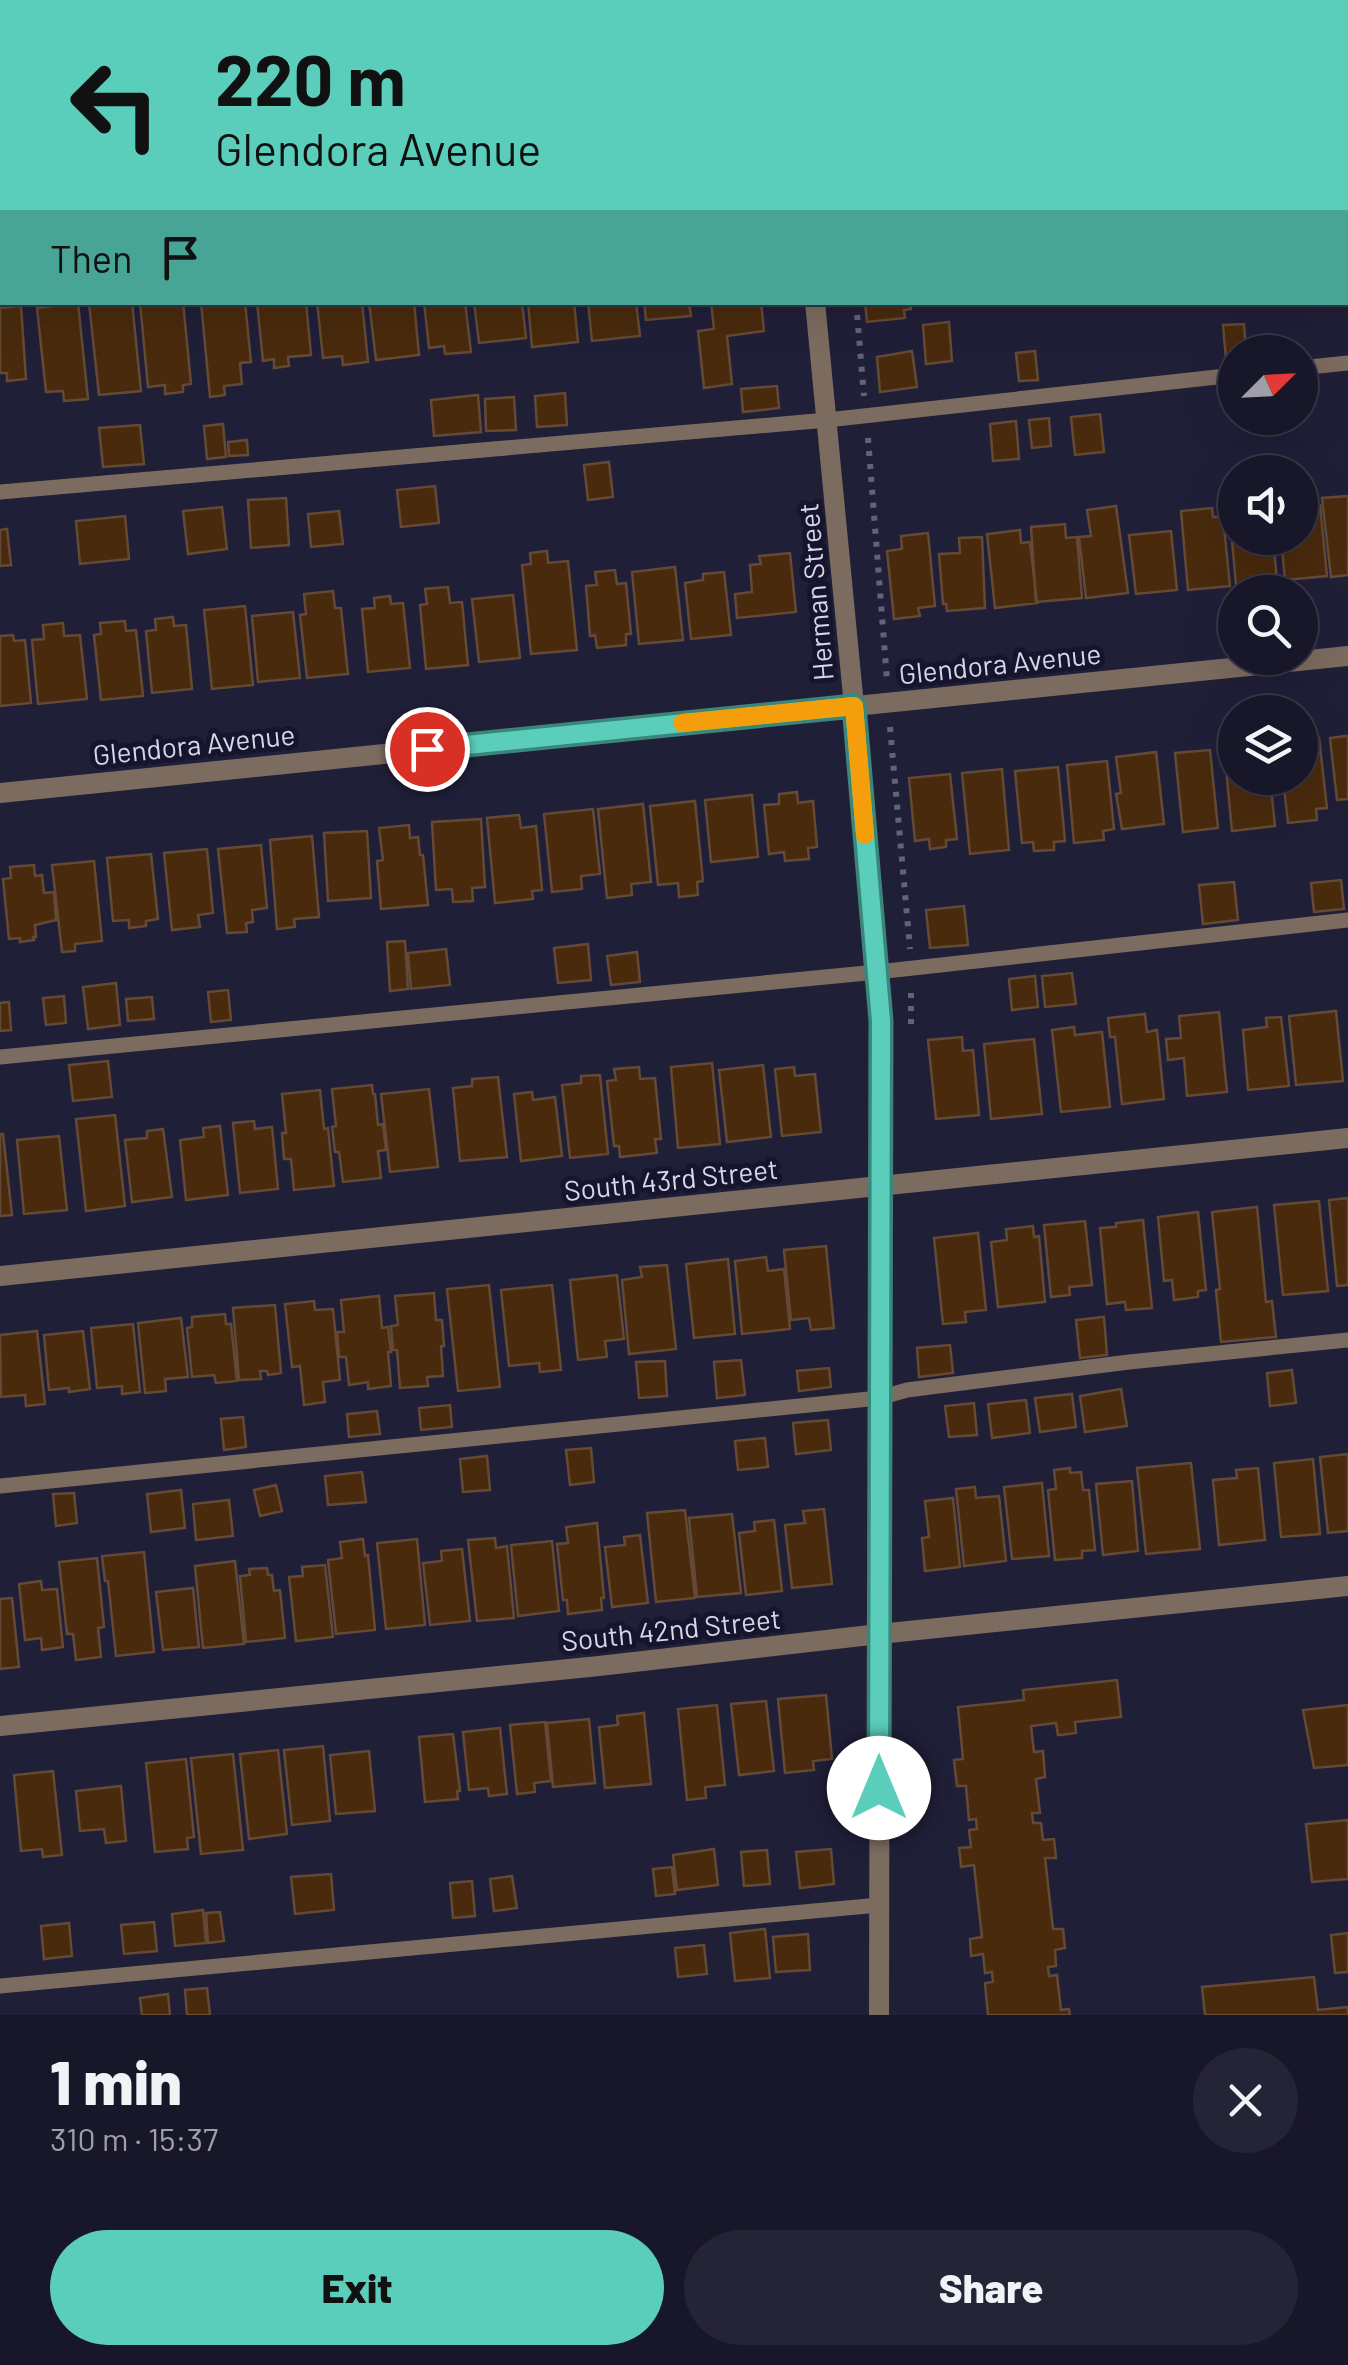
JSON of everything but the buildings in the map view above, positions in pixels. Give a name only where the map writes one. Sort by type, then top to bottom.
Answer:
[{"type":"street","name":"Herman Street","points":[[816,305],[881,1021],[878,2015]]},
{"type":"street","name":"Glendora Avenue","points":[[0,792],[1348,656]]},
{"type":"street","name":"South 43rd Street","points":[[0,1276],[1348,1138]]},
{"type":"street","name":"South 42nd Street","points":[[0,1726],[1348,1586]]},
{"type":"lane","points":[[1318,366],[1348,363]]},
{"type":"lane","points":[[0,492],[827,420],[1218,378]]},
{"type":"lane","points":[[0,1057],[876,972],[1348,920]]},
{"type":"lane","points":[[0,1486],[879,1398],[907,1390],[1110,1364],[1348,1340]]},
{"type":"lane","points":[[0,1986],[879,1904]]},
{"type":"slow traffic","points":[[682,723],[854,706],[865,835]]},
{"type":"route","points":[[427,749],[854,706],[881,1021],[879,1788]]}]
